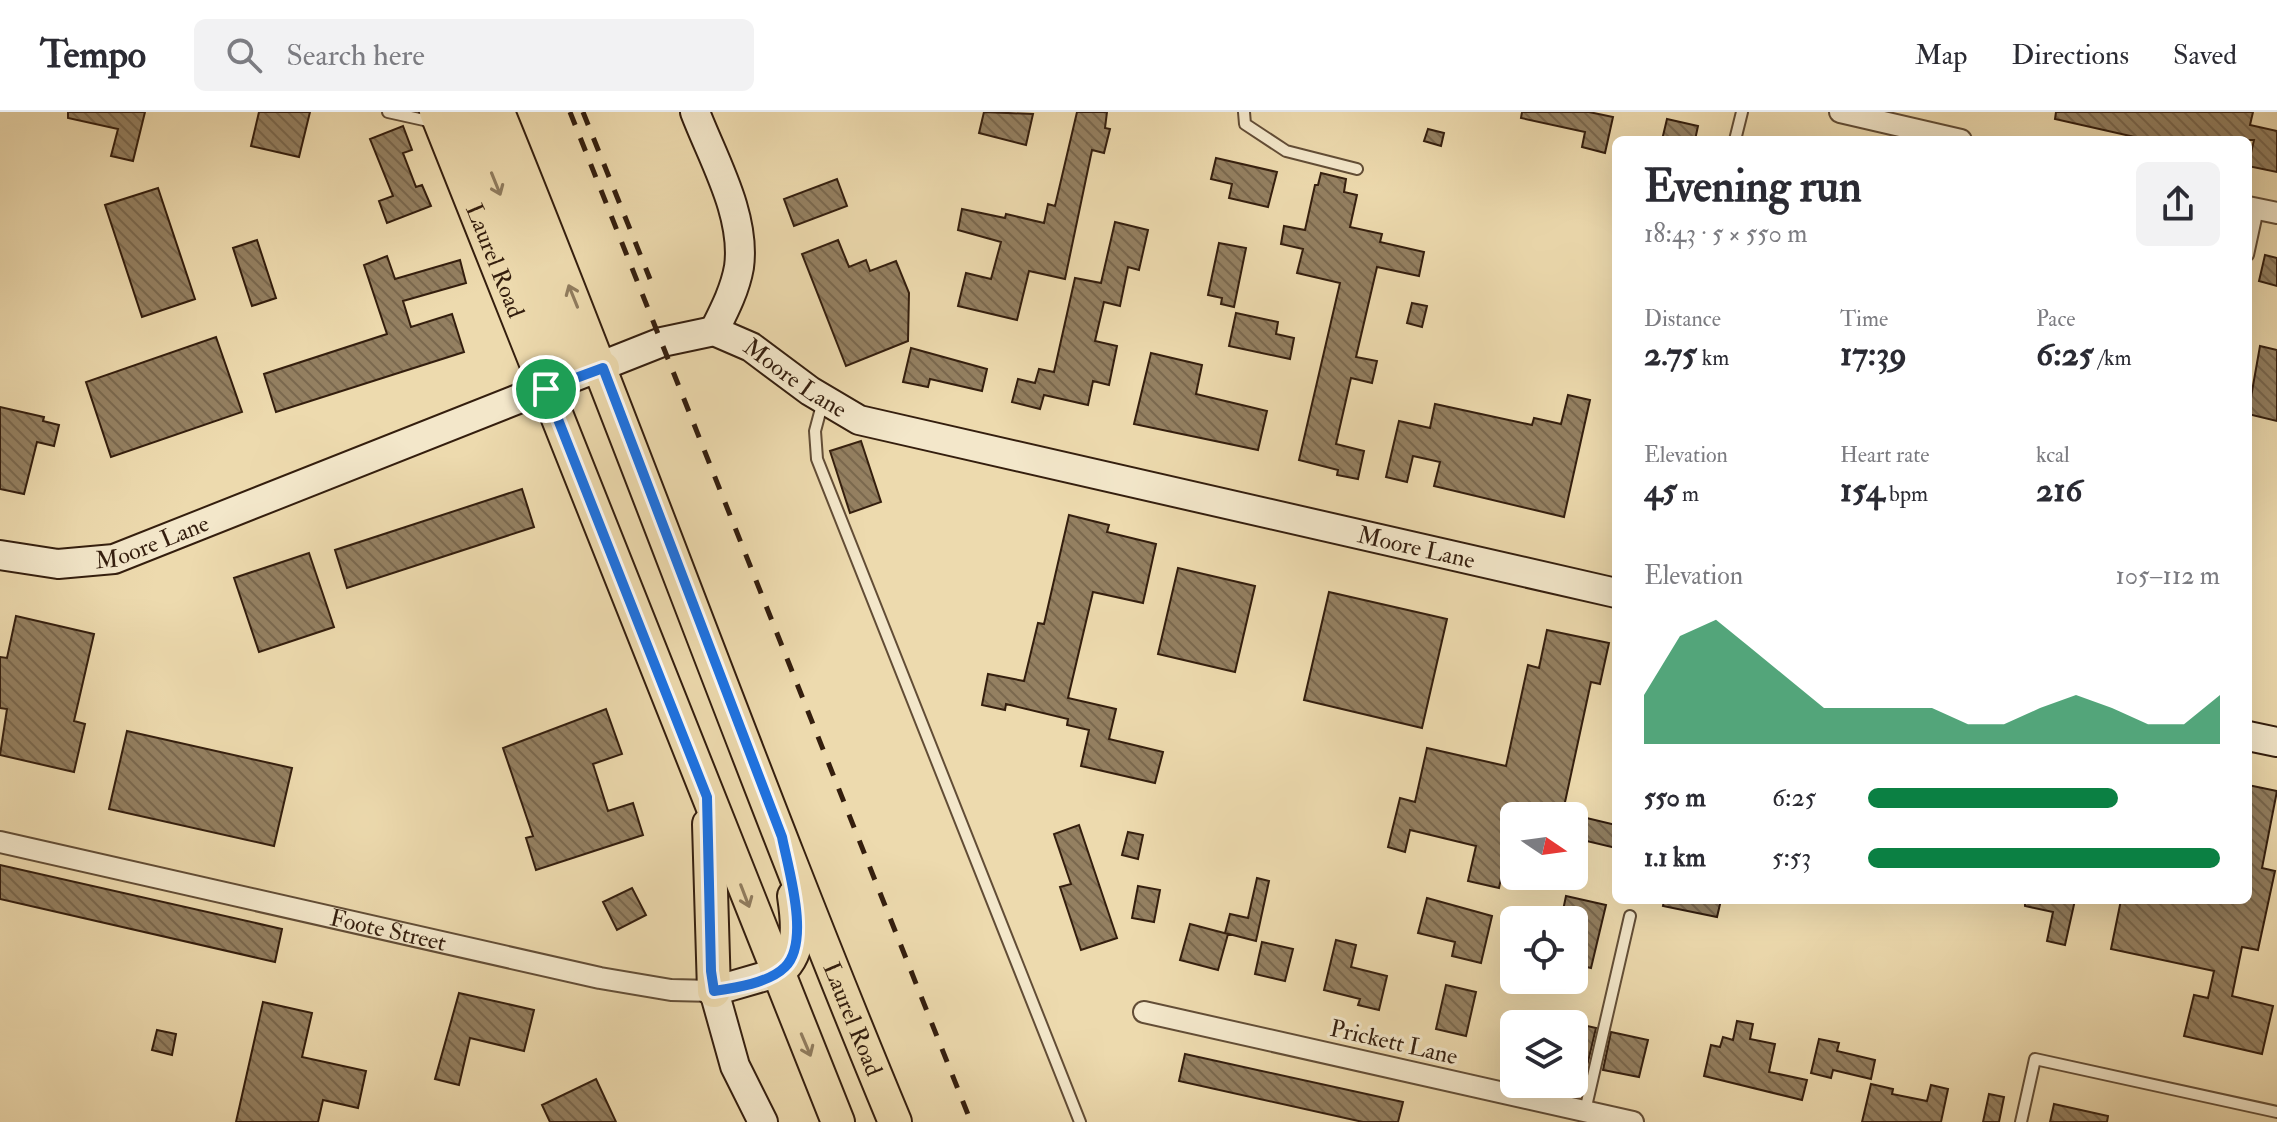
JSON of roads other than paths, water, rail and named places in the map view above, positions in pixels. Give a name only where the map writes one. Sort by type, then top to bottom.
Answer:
[{"type":"main road","name":"Laurel Road","points":[[498,112],[603,368],[782,837],[895,1122]]},
{"type":"main road","points":[[448,116],[560,344],[603,368]]},
{"type":"main road","name":"Laurel Road","points":[[448,116],[546,389],[776,973],[838,1122]]},
{"type":"main road","points":[[707,797],[714,991]]},
{"type":"main road","points":[[776,973],[791,958],[797,928],[782,837]]},
{"type":"main road","points":[[776,973],[799,973],[812,978],[865,1051]]},
{"type":"street","points":[[695,112],[730,200],[739,237],[739,267],[730,299],[714,331]]},
{"type":"street","points":[[1840,112],[1944,136]]},
{"type":"street","name":"Moore Lane","points":[[0,555],[58,564],[114,559],[603,368],[662,342],[714,331],[751,347],[823,399],[859,420],[1612,592]]},
{"type":"street","points":[[2252,737],[2277,742]]},
{"type":"street","name":"Foote Street","points":[[0,842],[600,978],[671,990],[714,991],[776,973]]},
{"type":"street","points":[[714,991],[752,1115]]},
{"type":"street","name":"Prickett Lane","points":[[1144,1012],[1571,1113],[1633,1122]]},
{"type":"lane","points":[[388,112],[448,116]]},
{"type":"lane","points":[[1244,112],[1245,124],[1286,151],[1357,169]]},
{"type":"lane","points":[[1736,136],[1742,112]]},
{"type":"lane","points":[[2252,241],[2261,210]]},
{"type":"lane","points":[[823,399],[815,431],[817,459],[1080,1122]]},
{"type":"lane","points":[[1571,1113],[1630,916]]},
{"type":"lane","points":[[2021,1122],[2035,1059],[2277,1112]]},
{"type":"railway","points":[[570,112],[971,1122]]},
{"type":"railway","points":[[583,112],[650,279]]}]
